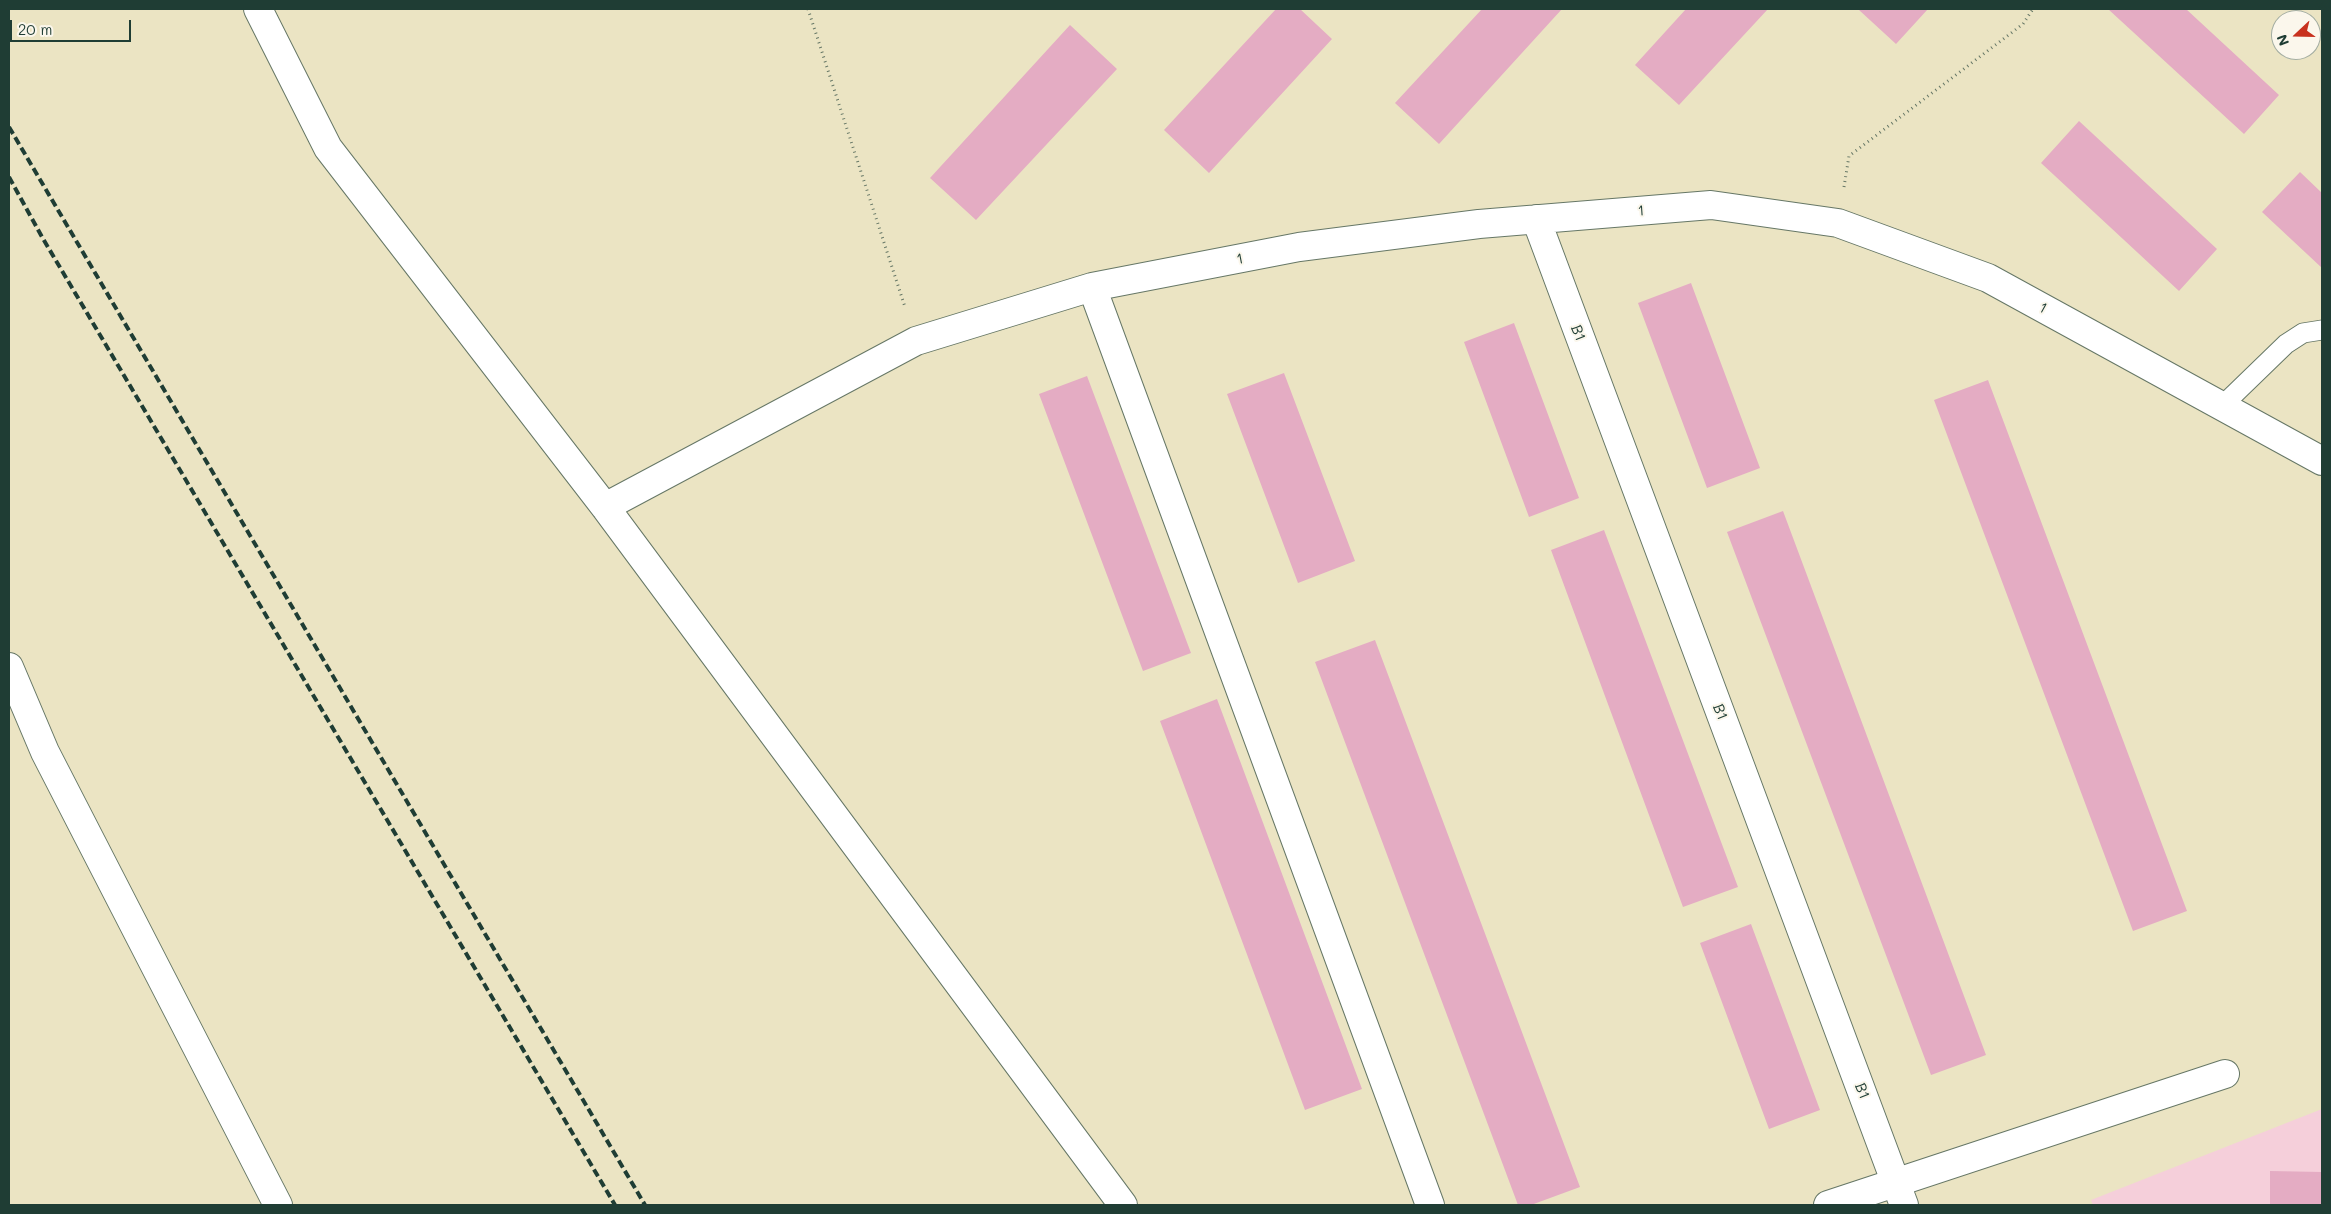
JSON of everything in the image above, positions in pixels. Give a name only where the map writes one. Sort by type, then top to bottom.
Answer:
[{"type":"street","points":[[258,9],[328,148],[605,507],[1123,1205]]},
{"type":"street","name":"1","points":[[605,507],[916,341],[1092,287],[1299,247],[1479,224],[1711,205],[1838,223],[1988,278],[2322,461]]},
{"type":"street","name":"B1","points":[[1536,219],[1900,1193]]},
{"type":"street","points":[[1092,287],[1430,1205]]},
{"type":"street","points":[[9,667],[46,752],[278,1205]]},
{"type":"street","points":[[1828,1205],[1900,1193],[2225,1074]]},
{"type":"lane","points":[[2222,406],[2286,344],[2303,333],[2322,330]]},
{"type":"path","points":[[808,9],[916,341]]},
{"type":"path","points":[[1838,223],[1849,156],[2023,24],[2033,9]]},
{"type":"shaded area","points":[[2322,1109],[2322,1205],[2093,1205],[2091,1200]]},
{"type":"building","points":[[1276,9],[1300,9],[1332,39],[1209,173],[1164,130]]},
{"type":"building","points":[[1482,9],[1562,9],[1439,144],[1395,103]]},
{"type":"building","points":[[1686,9],[1768,9],[1679,105],[1635,65]]},
{"type":"building","points":[[1860,9],[1928,9],[1896,44]]},
{"type":"building","points":[[2108,9],[2186,9],[2279,95],[2244,134]]},
{"type":"building","points":[[1070,25],[1117,69],[976,220],[930,178]]},
{"type":"building","points":[[2079,121],[2217,249],[2179,291],[2041,163]]},
{"type":"building","points":[[2300,172],[2322,193],[2322,268],[2262,212]]},
{"type":"building","points":[[1691,283],[1760,468],[1707,488],[1638,303]]},
{"type":"building","points":[[1514,323],[1579,498],[1529,517],[1464,342]]},
{"type":"building","points":[[1284,373],[1355,561],[1298,583],[1227,394]]},
{"type":"building","points":[[1087,376],[1191,653],[1143,671],[1039,394]]},
{"type":"building","points":[[1988,380],[2187,911],[2133,931],[1934,400]]},
{"type":"building","points":[[1783,511],[1986,1055],[1931,1075],[1727,532]]},
{"type":"building","points":[[1604,530],[1738,887],[1683,907],[1551,550]]},
{"type":"building","points":[[1375,640],[1580,1187],[1531,1205],[1518,1205],[1315,662]]},
{"type":"building","points":[[1217,699],[1362,1089],[1305,1110],[1160,721]]},
{"type":"building","points":[[1751,924],[1820,1110],[1769,1129],[1700,943]]},
{"type":"building","points":[[2270,1171],[2322,1172],[2322,1205],[2270,1205]]},
{"type":"railway","points":[[9,127],[645,1205]]},
{"type":"railway","points":[[9,177],[42,237],[615,1205]]}]
